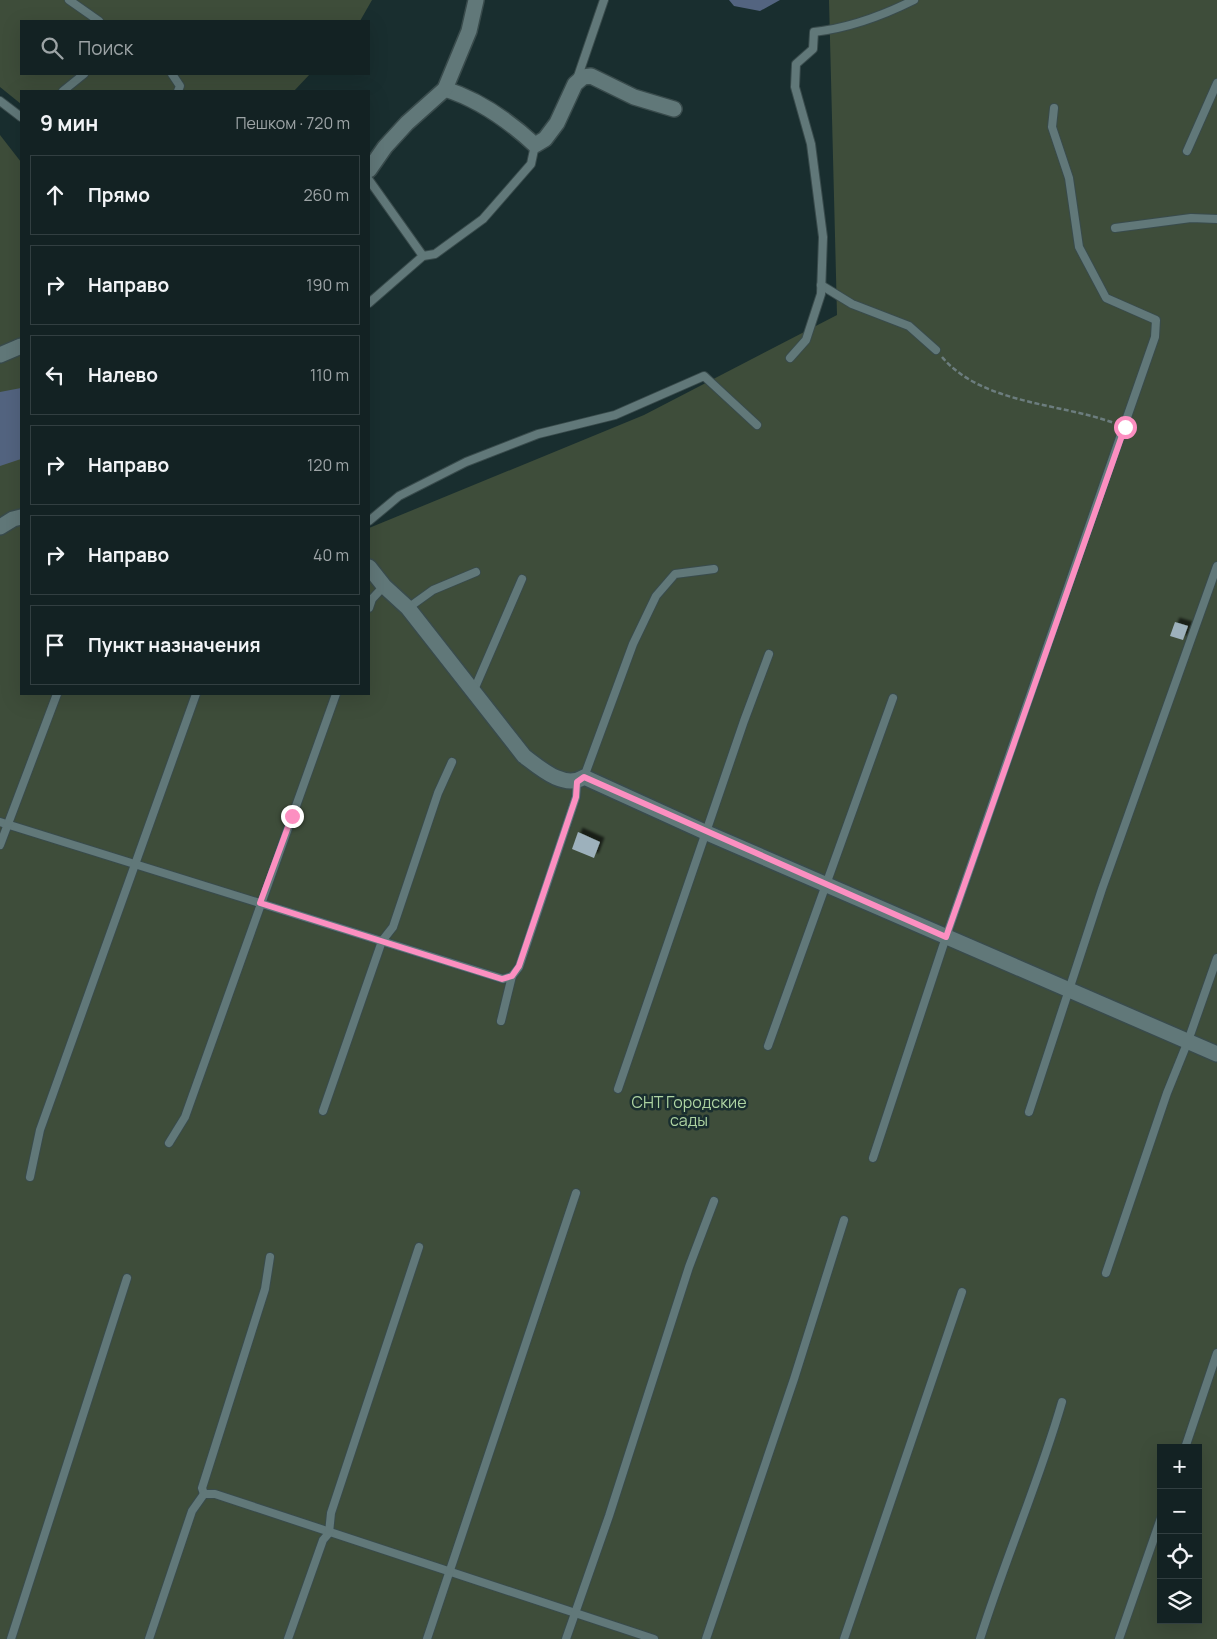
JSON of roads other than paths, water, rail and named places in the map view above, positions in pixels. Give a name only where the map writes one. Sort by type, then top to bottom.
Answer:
[{"type":"street","points":[[370,169],[385,147],[402,129],[445,90],[469,31],[476,0]]},
{"type":"street","points":[[445,90],[478,102],[512,124],[535,145],[545,139],[557,123],[575,84],[583,77],[591,76],[634,97],[674,109]]},
{"type":"street","points":[[0,355],[20,346]]},
{"type":"street","points":[[0,527],[20,517]]},
{"type":"street","points":[[370,568],[384,586],[408,608],[524,756],[544,771],[566,782],[580,779],[828,884],[1217,1054]]},
{"type":"lane","points":[[68,0],[97,20]]},
{"type":"lane","points":[[575,84],[604,0]]},
{"type":"lane","points":[[790,358],[806,340],[821,294],[823,237],[818,185],[811,144],[795,87],[796,64],[813,49],[814,32],[841,29],[890,12],[914,0]]},
{"type":"lane","points":[[65,90],[83,75]]},
{"type":"lane","points":[[173,75],[180,86],[178,90]]},
{"type":"lane","points":[[1188,151],[1217,83]]},
{"type":"lane","points":[[0,101],[20,116]]},
{"type":"lane","points":[[873,1158],[946,937],[1156,337],[1156,320],[1106,298],[1079,247],[1069,178],[1052,127],[1054,108]]},
{"type":"lane","points":[[370,302],[423,256],[435,254],[483,219],[531,164],[535,145]]},
{"type":"lane","points":[[370,181],[423,256]]},
{"type":"lane","points":[[1115,228],[1192,218],[1217,219]]},
{"type":"lane","points":[[821,285],[852,304],[909,326],[936,350]]},
{"type":"lane","points":[[370,520],[399,496],[466,462],[538,434],[615,415],[704,376],[757,426]]},
{"type":"lane","points":[[1029,1112],[1102,889],[1217,566]]},
{"type":"lane","points":[[501,1021],[512,976],[519,966],[548,882],[576,797],[580,779],[633,644],[656,596],[675,574],[714,570]]},
{"type":"lane","points":[[408,608],[433,590],[476,572]]},
{"type":"lane","points":[[474,690],[522,580]]},
{"type":"lane","points":[[370,605],[372,599],[384,586]]},
{"type":"lane","points":[[618,1088],[744,721],[769,654]]},
{"type":"lane","points":[[0,845],[3,823],[57,695]]},
{"type":"lane","points":[[30,1177],[40,1130],[196,695]]},
{"type":"lane","points":[[169,1143],[185,1117],[336,695]]},
{"type":"lane","points":[[768,1046],[894,698]]},
{"type":"lane","points":[[323,1111],[382,941],[393,928],[438,793],[452,762]]},
{"type":"lane","points":[[3,823],[502,979],[512,976]]},
{"type":"lane","points":[[1106,1273],[1167,1094],[1217,958]]},
{"type":"lane","points":[[427,1639],[576,1193]]},
{"type":"lane","points":[[566,1639],[609,1516],[689,1267],[714,1201]]},
{"type":"lane","points":[[706,1639],[794,1379],[844,1220]]},
{"type":"lane","points":[[288,1639],[323,1540],[329,1533],[331,1513],[419,1247]]},
{"type":"lane","points":[[204,1494],[202,1488],[204,1479],[265,1289],[270,1257]]},
{"type":"lane","points":[[11,1639],[127,1278]]},
{"type":"lane","points":[[844,1639],[962,1292]]},
{"type":"lane","points":[[1186,1444],[1217,1353]]},
{"type":"lane","points":[[980,1639],[1022,1516],[1043,1463],[1062,1402]]},
{"type":"lane","points":[[149,1639],[185,1528],[198,1500],[204,1494],[215,1494],[654,1639]]},
{"type":"lane","points":[[1120,1639],[1157,1530]]},
{"type":"water","points":[[729,0],[780,0],[760,11],[734,6]]},
{"type":"water","points":[[20,388],[20,459],[0,466],[0,392]]},
{"type":"park label","name":"СНТ Городские сады","points":[[689,1111]]}]
